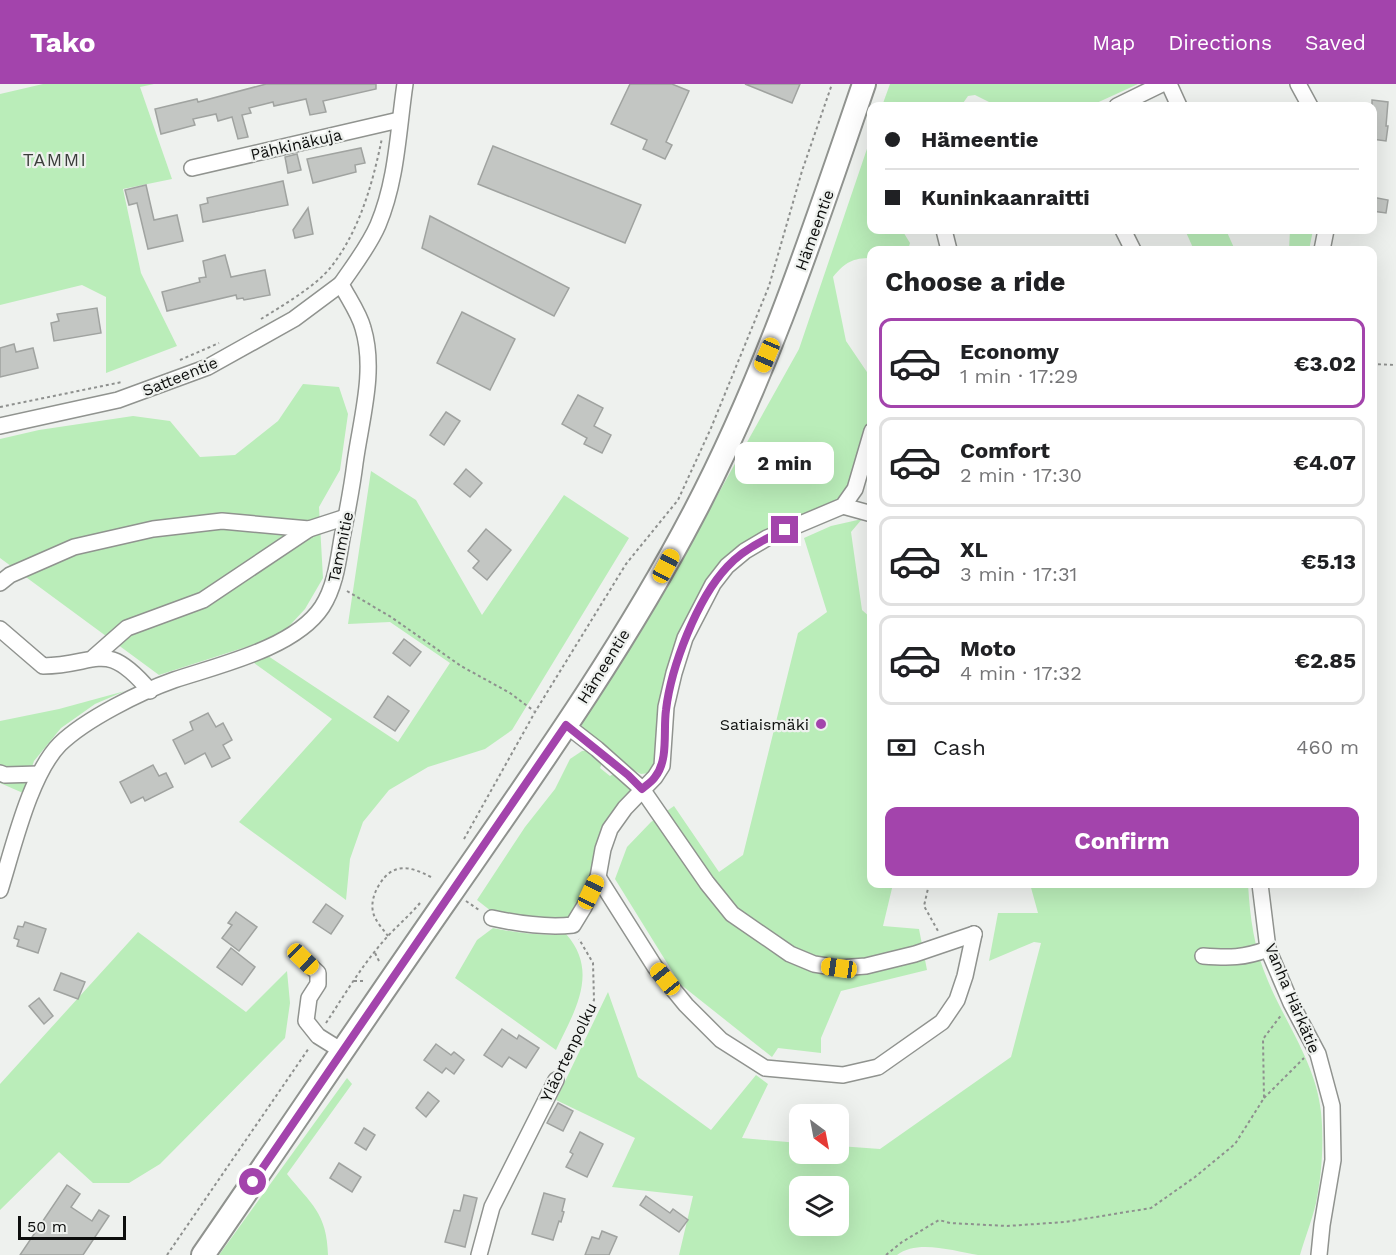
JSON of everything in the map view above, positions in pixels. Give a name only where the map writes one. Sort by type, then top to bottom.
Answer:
[{"type":"highway","name":"Hämeentie","points":[[203,1255],[566,725],[666,566],[734,432],[790,297],[864,84]]},
{"type":"street","points":[[341,284],[361,256],[378,226],[389,193],[392,121],[405,84]]},
{"type":"street","points":[[1125,102],[1162,84]]},
{"type":"street","points":[[1169,84],[1177,102]]},
{"type":"street","points":[[1298,84],[1308,102]]},
{"type":"street","name":"Pähkinäkuja","points":[[192,168],[392,121]]},
{"type":"street","name":"Satteentie","points":[[0,426],[118,400],[208,367],[294,319],[341,284]]},
{"type":"street","name":"Tammitie","points":[[0,890],[39,774],[61,743],[128,700],[282,641],[306,627],[322,607],[334,584],[370,365],[363,327],[341,284]]},
{"type":"street","points":[[492,918],[523,925],[555,927],[573,925],[585,907],[598,877],[603,849],[610,829],[662,766],[666,707],[674,673],[685,638],[713,584],[727,566],[745,551],[767,538],[825,516],[843,506],[855,489],[867,448]]},
{"type":"street","points":[[843,506],[867,513]]},
{"type":"street","points":[[94,657],[127,628],[203,600],[309,529],[346,517]]},
{"type":"street","points":[[0,583],[10,575],[74,547],[153,529],[222,521],[309,529]]},
{"type":"street","points":[[0,629],[43,666],[60,665],[94,657],[114,659],[133,671],[150,691]]},
{"type":"street","points":[[566,725],[605,755],[642,789],[707,883],[732,914],[790,954],[814,964],[839,968],[866,966],[915,954],[974,934],[957,1000],[942,1022],[878,1068],[843,1075],[765,1068],[721,1040],[686,1005],[655,967],[598,877]]},
{"type":"street","points":[[0,773],[5,775],[39,774]]},
{"type":"street","name":"Vanha Härkätie","points":[[1260,888],[1268,950],[1291,1003],[1318,1054],[1332,1106],[1333,1160],[1319,1255]]},
{"type":"street","points":[[1203,956],[1248,957],[1268,950]]},
{"type":"street","points":[[303,959],[318,973],[318,984],[309,998],[306,1021],[318,1036],[342,1051]]},
{"type":"street","name":"Yläortenpolku","points":[[479,1255],[492,1207],[556,1080]]},
{"type":"path","points":[[463,842],[535,712],[626,564],[678,500],[711,428],[769,286],[802,171],[832,84]]},
{"type":"path","points":[[257,321],[292,300],[331,267],[356,226],[392,121]]},
{"type":"path","points":[[172,364],[220,342]]},
{"type":"path","points":[[1377,364],[1396,365]]},
{"type":"path","points":[[0,407],[122,382]]},
{"type":"path","points":[[334,584],[391,617],[461,666],[510,693],[535,712]]},
{"type":"path","points":[[388,936],[373,911],[374,894],[386,873],[403,867],[416,869],[431,877]]},
{"type":"path","points":[[927,888],[924,906],[945,944]]},
{"type":"path","points":[[464,900],[492,918]]},
{"type":"path","points":[[167,1255],[354,981],[388,936],[422,901]]},
{"type":"path","name":"Yläortenpolku","points":[[556,1080],[594,1000],[593,963],[573,925]]},
{"type":"path","points":[[375,953],[379,961]]},
{"type":"path","points":[[354,981],[363,981]]},
{"type":"path","points":[[1264,1098],[1263,1039],[1291,1003]]},
{"type":"path","points":[[886,1255],[902,1242],[939,1220],[950,1223],[1007,1226],[1065,1222],[1151,1208],[1194,1178],[1235,1144],[1264,1098],[1314,1047]]},
{"type":"green space","points":[[43,84],[154,84],[140,87],[172,179],[123,189],[141,273],[177,346],[106,373],[106,297],[82,285],[0,305],[0,94]]},
{"type":"green space","points":[[890,84],[1138,84],[1099,102],[989,102],[975,95],[968,96],[964,102],[883,102]]},
{"type":"green space","points":[[867,149],[867,234],[904,234],[910,243],[909,246],[867,246],[867,258],[850,262],[833,277],[846,341],[867,372],[867,428],[852,480],[839,501],[708,580],[655,764],[649,773],[641,774],[584,733],[581,722],[707,514],[799,349]]},
{"type":"green space","points":[[1187,234],[1228,234],[1233,246],[1192,246]]},
{"type":"green space","points":[[1290,234],[1312,234],[1310,246],[1289,246]]},
{"type":"green space","points":[[303,384],[339,387],[348,414],[340,470],[319,507],[323,578],[305,609],[280,636],[159,675],[0,558],[0,439],[39,430],[133,416],[170,421],[200,457],[235,455],[278,421]]},
{"type":"green space","points":[[371,471],[416,500],[482,615],[564,495],[629,538],[512,730],[485,749],[428,767],[389,790],[363,822],[350,859],[346,900],[239,822],[332,719],[250,660],[265,654],[398,742],[450,663],[390,622],[348,624]]},
{"type":"green space","points":[[862,519],[851,532],[862,610],[867,614],[867,888],[892,888],[883,926],[919,929],[927,970],[841,991],[821,1038],[821,1053],[778,1048],[772,1057],[680,984],[615,879],[627,847],[651,822],[674,806],[719,872],[743,855],[798,633],[827,612],[804,538],[831,526]]},
{"type":"green space","points":[[125,691],[95,704],[61,728],[34,761],[23,793],[0,783],[0,721],[59,709]]},
{"type":"green space","points":[[593,750],[603,761],[600,768],[610,776],[615,773],[631,789],[595,875],[569,918],[562,921],[496,915],[477,900],[525,827],[555,789],[570,759],[582,751]]},
{"type":"green space","points":[[1031,888],[1248,888],[1259,957],[1275,997],[1307,1061],[1318,1094],[1321,1112],[1320,1181],[1300,1255],[978,1255],[925,1247],[905,1250],[897,1255],[679,1255],[693,1196],[612,1187],[635,1138],[556,1100],[608,992],[638,1077],[711,1130],[756,1075],[768,1084],[742,1138],[789,1142],[789,1164],[849,1164],[849,1147],[880,1149],[1011,1057],[1041,943],[1034,942],[989,961],[998,913],[1038,913]]},
{"type":"green space","points":[[493,928],[529,934],[566,934],[576,948],[583,977],[576,1007],[556,1050],[455,978],[477,940]]},
{"type":"green space","points":[[138,932],[246,1012],[287,971],[290,1003],[285,1038],[160,1164],[129,1183],[93,1183],[59,1152],[0,1210],[0,1084]]},
{"type":"green space","points":[[347,1078],[352,1084],[287,1174],[321,1219],[325,1229],[328,1255],[219,1255]]},
{"type":"building","points":[[266,84],[376,84],[376,89],[323,101],[326,112],[310,115],[306,99],[274,106],[273,102],[249,108],[251,113],[242,115],[248,137],[238,139],[232,117],[218,121],[216,114],[193,119],[195,125],[161,134],[155,109],[197,99],[198,102]]},
{"type":"building","points":[[630,84],[672,84],[689,91],[666,142],[672,145],[665,159],[643,149],[647,140],[611,124]]},
{"type":"building","points":[[745,84],[800,84],[792,103]]},
{"type":"building","points":[[1372,100],[1388,102],[1386,141],[1377,140],[1377,102],[1372,102]]},
{"type":"building","points":[[493,146],[641,205],[625,243],[478,184]]},
{"type":"building","points":[[361,148],[365,163],[355,165],[356,172],[313,183],[307,159]]},
{"type":"building","points":[[297,154],[301,170],[288,173],[285,157]]},
{"type":"building","points":[[283,181],[288,205],[203,222],[200,205],[208,203],[207,198]]},
{"type":"building","points":[[146,185],[154,220],[177,215],[183,241],[148,249],[137,203],[129,205],[125,190]]},
{"type":"building","points":[[1377,198],[1388,200],[1386,213],[1377,212]]},
{"type":"building","points":[[308,208],[313,234],[295,238],[293,230]]},
{"type":"building","points":[[430,216],[569,288],[554,316],[422,248]]},
{"type":"building","points":[[225,255],[231,277],[265,270],[270,295],[244,300],[243,298],[237,299],[236,295],[167,311],[162,292],[200,282],[199,278],[206,277],[203,261]]},
{"type":"building","points":[[97,308],[101,333],[54,341],[51,323],[59,321],[57,314]]},
{"type":"building","points":[[462,312],[515,339],[490,390],[437,363]]},
{"type":"building","points":[[14,344],[16,352],[33,348],[38,368],[0,377],[0,348]]},
{"type":"building","points":[[578,395],[603,408],[594,426],[611,435],[602,453],[584,444],[587,438],[562,424]]},
{"type":"building","points":[[446,412],[460,421],[444,445],[430,435]]},
{"type":"building","points":[[466,469],[482,483],[470,497],[454,484]]},
{"type":"building","points":[[486,529],[511,550],[487,580],[473,568],[479,561],[468,551]]},
{"type":"building","points":[[404,639],[421,652],[410,666],[393,653]]},
{"type":"building","points":[[388,696],[409,711],[395,731],[374,717]]},
{"type":"building","points":[[208,713],[216,727],[223,723],[232,740],[223,745],[230,758],[212,767],[205,753],[185,764],[173,740],[193,730],[190,722]]},
{"type":"building","points":[[153,765],[159,776],[166,773],[173,787],[145,801],[143,797],[131,803],[120,782]]},
{"type":"building","points":[[326,904],[343,916],[331,934],[313,922]]},
{"type":"building","points":[[236,912],[257,927],[239,951],[222,938],[232,925],[228,923]]},
{"type":"building","points":[[25,922],[46,929],[38,953],[17,946],[19,940],[14,938],[18,926],[23,927]]},
{"type":"building","points":[[231,948],[255,967],[242,985],[217,967]]},
{"type":"building","points":[[61,973],[85,982],[78,999],[54,990]]},
{"type":"building","points":[[39,998],[53,1016],[44,1024],[29,1006]]},
{"type":"building","points":[[502,1029],[517,1039],[519,1035],[539,1048],[526,1068],[509,1057],[502,1067],[484,1055]]},
{"type":"building","points":[[436,1044],[451,1055],[454,1052],[464,1060],[454,1074],[446,1068],[442,1073],[424,1060]]},
{"type":"building","points":[[428,1092],[439,1101],[426,1117],[416,1108]]},
{"type":"building","points":[[558,1103],[573,1111],[563,1131],[547,1123]]},
{"type":"building","points":[[364,1128],[375,1135],[366,1150],[355,1143]]},
{"type":"building","points":[[580,1132],[603,1144],[587,1177],[566,1167],[573,1154],[570,1152]]},
{"type":"building","points":[[339,1163],[361,1177],[352,1192],[330,1178]]},
{"type":"building","points":[[67,1185],[80,1194],[71,1207],[92,1221],[99,1210],[109,1216],[83,1255],[20,1255]]},
{"type":"building","points":[[544,1193],[565,1199],[562,1211],[564,1212],[553,1240],[532,1234]]},
{"type":"building","points":[[464,1195],[477,1198],[465,1247],[445,1242],[454,1210],[460,1211]]},
{"type":"building","points":[[646,1196],[670,1213],[673,1209],[688,1220],[679,1232],[640,1205]]},
{"type":"building","points":[[602,1231],[617,1237],[609,1255],[585,1255],[592,1237],[599,1239]]},
{"type":"place","name":"Satiaismäki","points":[[821,724]]},
{"type":"district","name":"TAMMI","points":[[55,160]]},
{"type":"route","points":[[253,1182],[566,725],[642,789],[655,777],[662,766],[666,707],[674,673],[685,638],[713,584],[727,566],[745,551],[785,530]]}]
